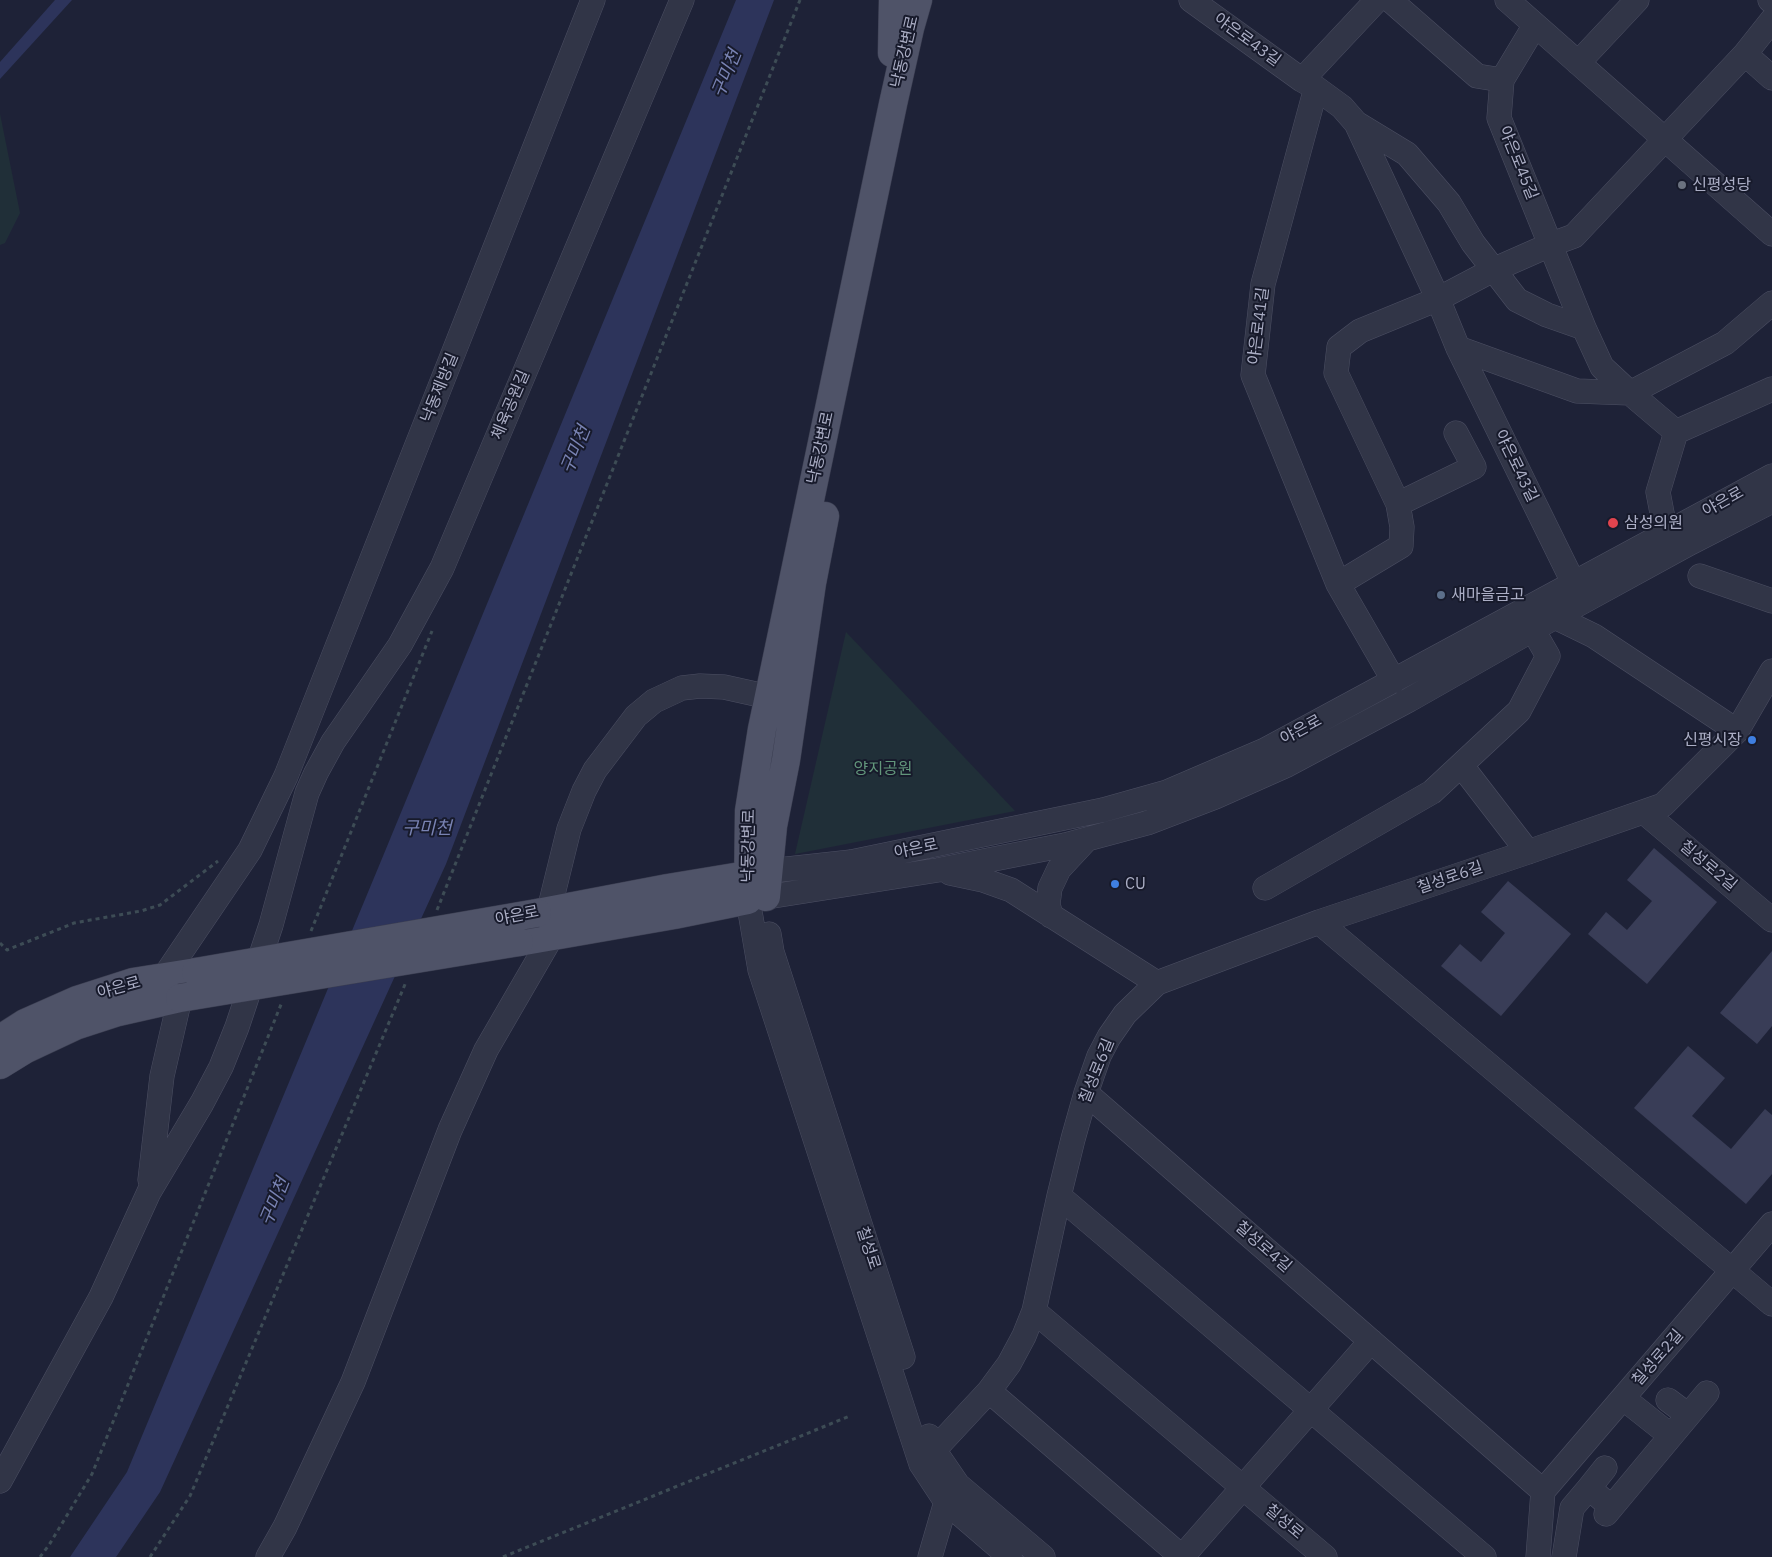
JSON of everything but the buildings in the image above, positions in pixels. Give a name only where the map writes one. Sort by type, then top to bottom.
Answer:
[{"type":"main road","points":[[889,125],[894,0]]},
{"type":"main road","name":"낙동강변로","points":[[761,889],[749,812],[769,697],[889,125],[918,0]]},
{"type":"main road","name":"낙동강변로","points":[[761,889],[786,760],[812,583],[903,134],[935,0]]},
{"type":"main road","name":"야은로","points":[[0,1039],[26,1023],[77,1000],[133,982],[543,911],[761,889]]},
{"type":"main road","name":"야은로","points":[[0,1065],[26,1049],[76,1026],[118,1012],[180,998],[552,936],[761,889]]},
{"type":"street","name":"낙동제방길","points":[[164,977],[250,850],[286,776],[593,0]]},
{"type":"street","name":"체육공원길","points":[[149,1192],[202,1103],[228,1051],[272,925],[307,793],[333,742],[400,645],[442,568],[682,0]]},
{"type":"street","name":"야은로43길","points":[[1191,0],[1309,84],[1349,115],[1438,299],[1458,348],[1574,584]]},
{"type":"street","points":[[1309,84],[1377,0]]},
{"type":"street","points":[[1390,0],[1477,76],[1502,80]]},
{"type":"street","points":[[1507,0],[1772,234]]},
{"type":"street","points":[[1578,63],[1638,0]]},
{"type":"street","points":[[1338,584],[1401,546],[1402,527],[1398,504],[1336,373],[1339,347],[1360,331],[1438,299],[1493,270],[1574,236],[1746,54],[1772,20]]},
{"type":"street","name":"야은로45길","points":[[1534,25],[1502,80],[1499,118],[1552,244],[1584,328],[1602,367],[1676,432]]},
{"type":"street","points":[[1746,54],[1772,78]]},
{"type":"street","name":"야은로41길","points":[[1309,84],[1263,284],[1253,375],[1338,584],[1394,681]]},
{"type":"street","points":[[1349,115],[1408,154],[1449,204],[1473,243],[1517,300],[1547,315],[1584,328]]},
{"type":"street","points":[[1458,348],[1578,391],[1630,393],[1724,343],[1772,303]]},
{"type":"street","points":[[1666,534],[1658,492],[1676,432],[1772,390]]},
{"type":"street","points":[[1398,504],[1474,467],[1456,433]]},
{"type":"street","name":"야은로","points":[[761,889],[851,862],[1102,810],[1167,792],[1264,750],[1772,476]]},
{"type":"street","name":"야은로","points":[[761,889],[938,870],[1014,856],[1086,840],[1146,823],[1215,798],[1287,765],[1409,700],[1555,617],[1772,501]]},
{"type":"street","points":[[1700,576],[1772,601]]},
{"type":"street","points":[[1555,617],[1594,636],[1737,731]]},
{"type":"street","points":[[1265,888],[1432,792],[1519,710],[1548,656],[1533,630]]},
{"type":"street","name":"칠성로6길","points":[[928,1457],[989,1391],[1009,1364],[1024,1336],[1034,1311],[1059,1196],[1086,1093],[1099,1056],[1109,1036],[1125,1014],[1157,983],[1318,922],[1528,852],[1663,804],[1737,731],[1772,671]]},
{"type":"street","points":[[543,911],[569,829],[584,791],[595,770],[636,716],[654,702],[682,688],[700,686],[724,687],[769,697]]},
{"type":"street","points":[[1461,765],[1528,852]]},
{"type":"street","points":[[286,776],[307,793]]},
{"type":"street","name":"칠성로2길","points":[[1644,812],[1772,920]]},
{"type":"street","points":[[1051,916],[1048,904],[1050,888],[1058,869],[1086,840]]},
{"type":"street","points":[[938,870],[983,880],[1011,890],[1157,983]]},
{"type":"street","name":"칠성로","points":[[761,889],[760,970],[928,1457],[952,1494],[1010,1557]]},
{"type":"street","points":[[1318,922],[1772,1304]]},
{"type":"street","points":[[268,1557],[285,1526],[353,1382],[450,1130],[486,1050],[552,936]]},
{"type":"street","points":[[0,1473],[101,1296],[149,1192],[162,1076],[180,998]]},
{"type":"street","name":"칠성로4길","points":[[1086,1093],[1371,1341]]},
{"type":"street","points":[[1059,1196],[1484,1557]]},
{"type":"street","name":"칠성로2길","points":[[1543,1491],[1772,1224]]},
{"type":"street","points":[[1034,1311],[1243,1488]]},
{"type":"street","points":[[989,1391],[1182,1557],[1371,1341],[1543,1491],[1538,1557]]},
{"type":"street","points":[[1589,1488],[1609,1510],[1707,1393]]},
{"type":"street","points":[[1623,1398],[1671,1436]]},
{"type":"street","points":[[1668,1400],[1688,1415]]},
{"type":"street","points":[[0,1481],[7,1460]]},
{"type":"street","points":[[1564,1557],[1572,1508],[1605,1468]]},
{"type":"street","name":"칠성로","points":[[1243,1488],[1325,1557]]},
{"type":"street","points":[[930,1557],[952,1494]]},
{"type":"street","name":"칠성로","points":[[952,1494],[1043,1557]]},
{"type":"path","points":[[436,911],[800,0]]},
{"type":"path","points":[[0,943],[6,950],[74,923],[160,905],[230,852],[250,850]]},
{"type":"path","points":[[150,1557],[190,1496],[409,975]]},
{"type":"path","points":[[503,1557],[850,1416]]},
{"type":"green space","points":[[0,114],[20,213],[5,243],[0,245]]},
{"type":"green space","name":"양지공원","points":[[846,632],[1015,811],[795,854]]},
{"type":"water","points":[[55,0],[72,0],[0,79],[0,62]]},
{"type":"water","name":"구미천","points":[[736,0],[774,0],[446,864],[160,1492],[116,1557],[70,1557],[127,1472]]},
{"type":"place","name":"신평성당","points":[[1682,185]]},
{"type":"place","name":"삼성의원","points":[[1613,523]]},
{"type":"place","name":"새마을금고","points":[[1441,595]]},
{"type":"place","name":"신평시장","points":[[1752,740]]},
{"type":"place","name":"CU","points":[[1115,884]]}]
